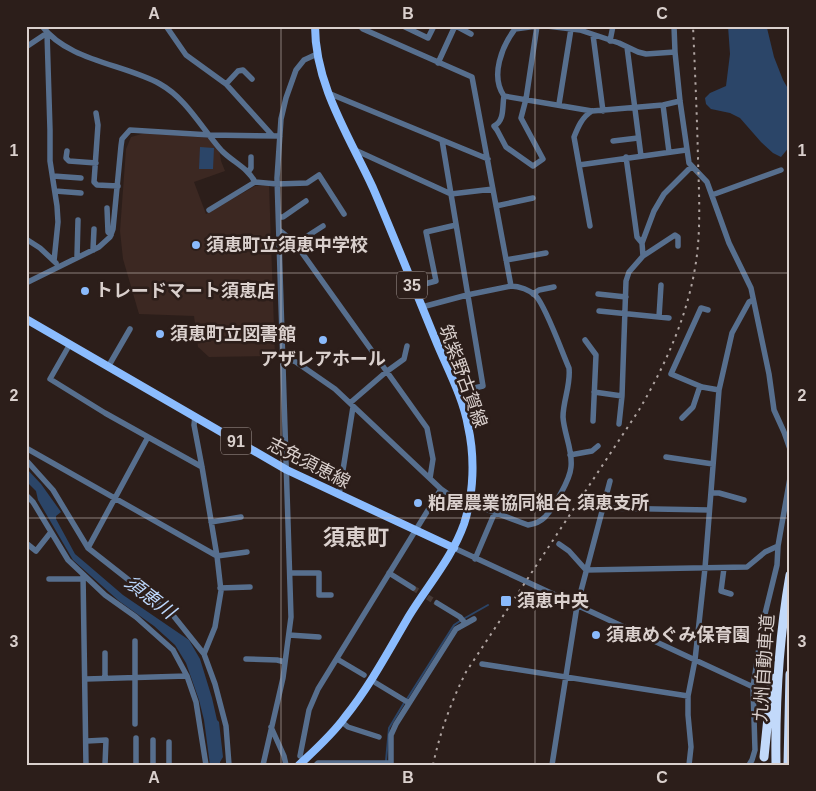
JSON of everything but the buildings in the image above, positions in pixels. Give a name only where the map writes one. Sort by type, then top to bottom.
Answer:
[{"type":"highway","name":"九州自動車道","points":[[776,765],[775,714],[778,665],[790,575]]},
{"type":"highway","points":[[764,757],[774,656],[786,597]]},
{"type":"highway","name":"九州自動車道","points":[[788,765],[790,674]]},
{"type":"main road","name":"筑紫野古賀線","points":[[299,765],[342,722],[364,691],[420,599],[454,548],[464,523],[469,502],[472,462],[468,424],[457,392],[393,234],[328,93],[317,54],[315,26]]},
{"type":"main road","name":"志免須恵線","points":[[26,319],[287,470],[454,548]]},
{"type":"street","points":[[42,26],[47,33],[74,52],[161,84],[180,100],[223,151],[248,172],[255,182]]},
{"type":"street","points":[[166,26],[186,55],[226,84],[272,135]]},
{"type":"street","points":[[360,26],[472,77],[511,286]]},
{"type":"street","points":[[402,26],[428,38],[434,26]]},
{"type":"street","points":[[438,63],[456,26],[471,34]]},
{"type":"street","points":[[482,130],[498,124],[502,118],[504,96],[497,74],[501,55],[508,38],[515,30],[537,26],[521,118],[543,160],[533,166],[512,152],[506,147],[494,126]]},
{"type":"street","points":[[547,26],[571,29],[646,54],[675,52]]},
{"type":"street","points":[[610,41],[613,26]]},
{"type":"street","points":[[674,26],[675,52],[686,150],[692,167],[707,182],[729,243],[747,276],[769,374],[774,410],[790,449]]},
{"type":"street","points":[[559,104],[571,29]]},
{"type":"street","points":[[26,47],[47,33]]},
{"type":"street","points":[[47,33],[50,161],[58,222],[54,261]]},
{"type":"street","points":[[592,35],[603,111]]},
{"type":"street","points":[[627,47],[641,156]]},
{"type":"street","points":[[263,765],[285,662],[291,617],[277,184],[280,136],[286,98],[296,70],[304,60],[317,54]]},
{"type":"street","points":[[226,84],[238,71],[242,70],[252,79]]},
{"type":"street","points":[[328,93],[488,159]]},
{"type":"street","points":[[504,96],[526,98],[592,111],[663,105],[680,101]]},
{"type":"street","points":[[663,105],[669,152]]},
{"type":"street","points":[[590,226],[574,137],[578,126],[587,114],[592,111]]},
{"type":"street","points":[[96,114],[98,126],[94,182],[98,185],[118,186]]},
{"type":"street","points":[[26,283],[93,250],[104,243],[111,235],[122,139],[130,130],[251,137],[280,136]]},
{"type":"street","points":[[613,141],[638,138]]},
{"type":"street","points":[[442,140],[483,386],[457,392]]},
{"type":"street","points":[[355,150],[451,194],[493,189]]},
{"type":"street","points":[[579,165],[686,150]]},
{"type":"street","points":[[67,151],[66,158],[69,161],[96,163]]},
{"type":"street","points":[[626,157],[637,236],[642,243]]},
{"type":"street","points":[[248,172],[251,168],[251,158]]},
{"type":"street","points":[[643,256],[642,243],[654,211],[664,194],[692,167]]},
{"type":"street","points":[[712,195],[781,170]]},
{"type":"street","points":[[209,210],[255,182],[277,184],[307,183],[319,175],[344,214]]},
{"type":"street","points":[[53,176],[81,178]]},
{"type":"street","points":[[55,191],[81,193]]},
{"type":"street","points":[[496,206],[533,198]]},
{"type":"street","points":[[279,217],[283,217],[306,201]]},
{"type":"street","points":[[107,208],[108,232],[111,235]]},
{"type":"street","points":[[77,257],[78,220]]},
{"type":"street","points":[[413,287],[436,281],[426,232],[456,225]]},
{"type":"street","points":[[295,244],[323,226]]},
{"type":"street","points":[[93,250],[94,229]]},
{"type":"street","points":[[279,230],[295,244],[427,428],[433,459],[430,478]]},
{"type":"street","points":[[619,424],[622,396],[626,281],[629,272],[643,256],[675,235],[678,237],[678,246]]},
{"type":"street","points":[[26,239],[40,248],[59,266]]},
{"type":"street","points":[[506,260],[546,253]]},
{"type":"street","points":[[284,358],[296,362],[335,389],[451,496],[528,524],[536,523],[544,517],[570,476],[572,466],[563,418],[570,379],[569,368],[543,308],[537,297],[518,286],[468,295],[422,308]]},
{"type":"street","points":[[533,294],[539,290],[554,286]]},
{"type":"street","points":[[659,317],[661,286]]},
{"type":"street","points":[[598,294],[626,296]]},
{"type":"street","points":[[689,765],[692,747],[688,696],[695,660],[705,568],[719,390],[732,334],[750,302],[753,300]]},
{"type":"street","points":[[708,310],[701,308],[670,374],[700,386],[719,390]]},
{"type":"street","points":[[599,310],[669,318]]},
{"type":"street","points":[[108,367],[130,329]]},
{"type":"street","points":[[585,340],[596,355],[593,421]]},
{"type":"street","points":[[70,344],[50,379],[105,413],[202,467]]},
{"type":"street","points":[[338,495],[352,405],[386,372],[404,359],[407,346]]},
{"type":"street","points":[[790,354],[790,364]]},
{"type":"street","points":[[682,418],[693,407],[700,386]]},
{"type":"street","points":[[594,392],[622,396]]},
{"type":"street","points":[[195,416],[194,425],[217,556],[220,588],[215,627],[204,654]]},
{"type":"street","points":[[88,548],[148,437]]},
{"type":"street","points":[[570,455],[592,451],[598,446]]},
{"type":"street","points":[[26,448],[217,556],[247,552]]},
{"type":"street","points":[[666,456],[713,464]]},
{"type":"street","points":[[26,460],[53,490],[88,548],[172,614],[204,654],[215,684],[226,726],[229,765]]},
{"type":"street","points":[[749,765],[755,750],[753,687],[764,618],[777,565],[778,546],[790,478]]},
{"type":"street","points":[[552,765],[577,606],[610,481]]},
{"type":"street","points":[[300,756],[309,710],[318,690],[442,489]]},
{"type":"street","points":[[711,493],[720,493],[744,500]]},
{"type":"street","points":[[26,495],[33,502],[68,560],[83,577],[136,617],[173,650],[187,676],[196,702],[206,765]]},
{"type":"street","points":[[602,508],[709,510]]},
{"type":"street","points":[[475,559],[495,512]]},
{"type":"street","points":[[211,522],[241,517]]},
{"type":"street","points":[[26,543],[36,551],[51,532]]},
{"type":"street","points":[[559,544],[569,551],[586,570],[747,567],[765,552],[778,546]]},
{"type":"street","points":[[454,548],[766,693]]},
{"type":"street","points":[[724,568],[721,591],[731,594]]},
{"type":"street","points":[[290,573],[319,573],[319,594],[331,594]]},
{"type":"street","points":[[389,573],[414,588]]},
{"type":"street","points":[[49,579],[83,577]]},
{"type":"street","points":[[83,577],[86,765]]},
{"type":"street","points":[[220,588],[250,587]]},
{"type":"street","points":[[437,602],[460,617],[465,623]]},
{"type":"street","points":[[316,765],[318,763],[391,764],[391,735],[396,724],[456,630],[465,623],[474,620]]},
{"type":"street","points":[[289,635],[319,638]]},
{"type":"street","points":[[135,641],[135,724]]},
{"type":"street","points":[[105,653],[105,678]]},
{"type":"street","points":[[246,659],[285,662]]},
{"type":"street","points":[[337,659],[364,675]]},
{"type":"street","points":[[482,664],[688,696]]},
{"type":"street","points":[[86,679],[187,676]]},
{"type":"street","points":[[376,683],[409,703]]},
{"type":"street","points":[[342,722],[348,728],[379,737]]},
{"type":"street","points":[[271,727],[286,765]]},
{"type":"street","points":[[136,738],[136,765]]},
{"type":"street","points":[[87,741],[106,740],[105,765]]},
{"type":"street","points":[[153,740],[153,765]]},
{"type":"street","points":[[169,742],[169,765]]},
{"type":"shaded area","name":"須恵町立須恵中学校","points":[[145,133],[210,138],[219,149],[225,171],[194,182],[206,214],[255,186],[269,185],[275,356],[209,357],[198,347],[194,316],[139,314],[123,259],[120,231],[126,149],[131,137]]},
{"type":"water","points":[[728,26],[766,26],[767,28],[774,57],[790,92],[790,146],[781,157],[773,153],[761,142],[740,118],[730,113],[711,109],[706,104],[705,98],[710,93],[726,86],[730,54]]},
{"type":"water","points":[[200,147],[214,148],[213,169],[199,169]]},
{"type":"water","points":[[26,468],[41,484],[61,512],[56,516],[56,519],[75,554],[123,595],[189,640],[200,659],[219,722],[223,757],[220,765],[210,765],[204,720],[199,700],[186,663],[175,645],[154,626],[119,601],[73,560],[38,500],[36,491],[26,481]]},
{"type":"waterway","points":[[465,618],[488,605]]},
{"type":"waterway","points":[[407,699],[454,625],[460,621]]},
{"type":"waterway","points":[[386,761],[389,728],[404,703]]},
{"type":"tunnel","points":[[413,588],[437,603]]},
{"type":"railway","points":[[433,765],[447,717],[466,672],[639,410],[667,357],[682,320],[696,262],[699,224],[693,26]]},
{"type":"place","name":"須恵町立須恵中学校","points":[[196,245]]},
{"type":"place","name":"トレードマート須恵店","points":[[85,291]]},
{"type":"place","name":"須恵町立図書館","points":[[160,334]]},
{"type":"place","name":"アザレアホール","points":[[323,340]]},
{"type":"place","name":"粕屋農業協同組合 須恵支所","points":[[418,503]]},
{"type":"place","name":"須恵中央","points":[[506,601]]},
{"type":"place","name":"須恵めぐみ保育園","points":[[596,635]]},
{"type":"district","name":"須恵町","points":[[356,537]]},
{"type":"water label","name":"須恵川","points":[[150,597]]}]
